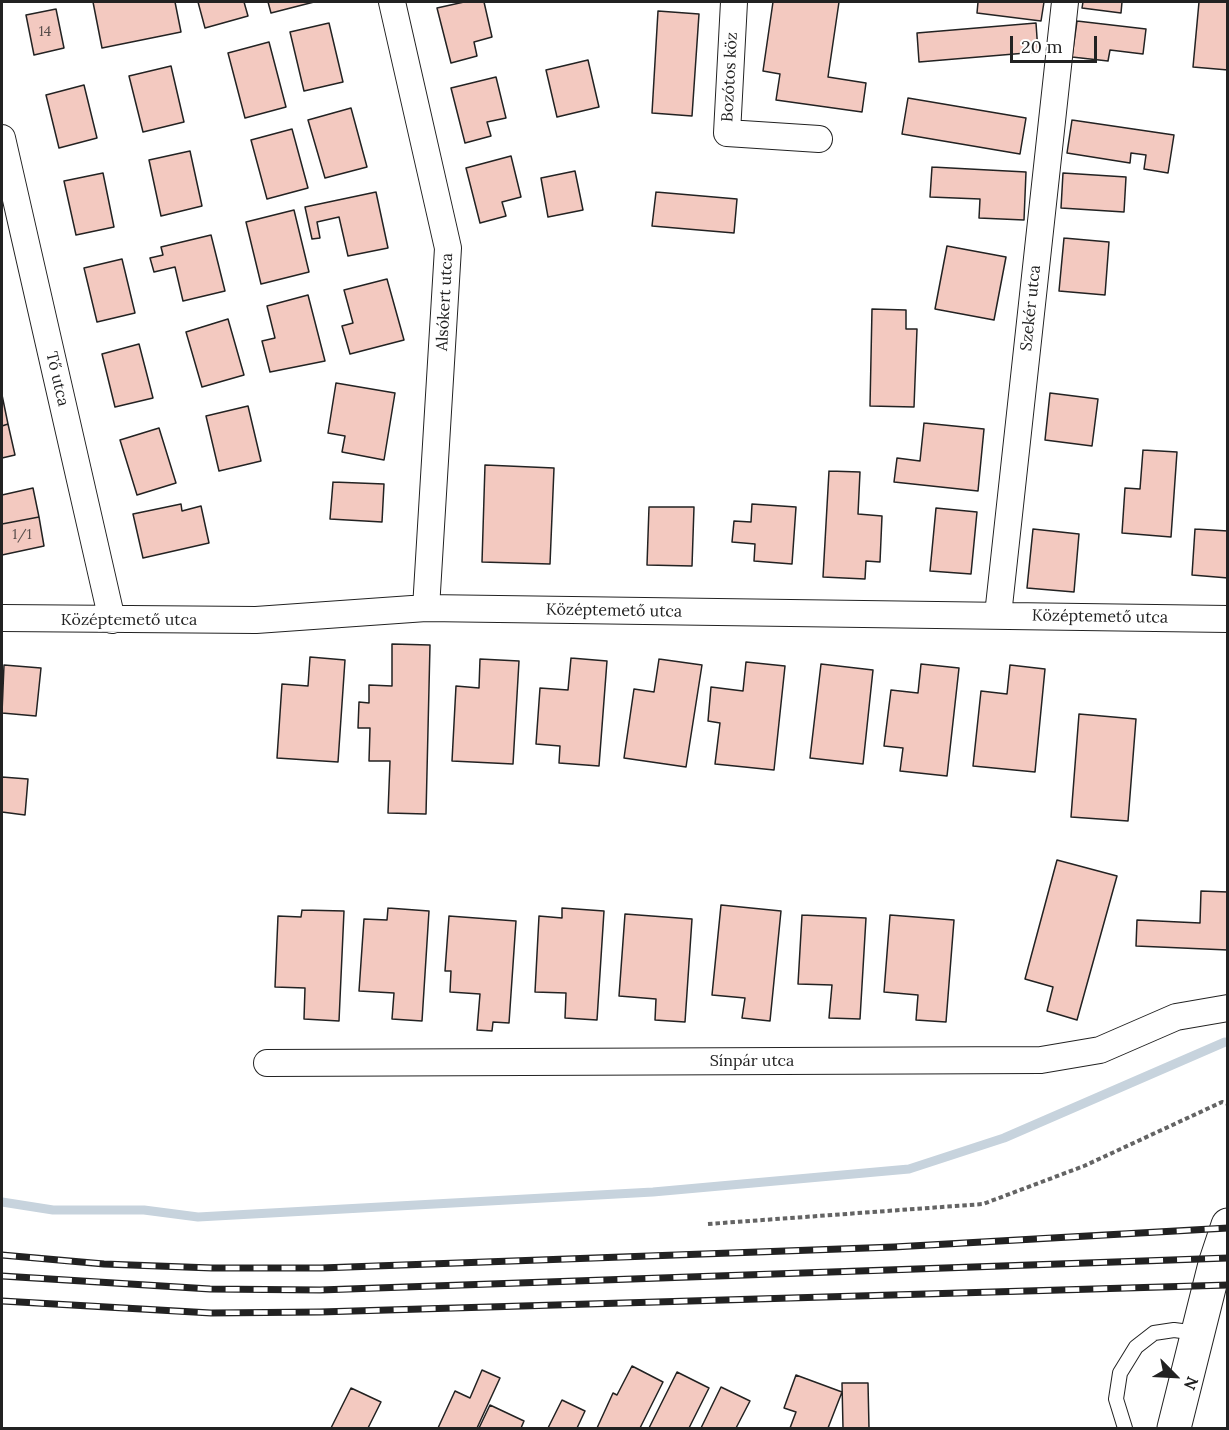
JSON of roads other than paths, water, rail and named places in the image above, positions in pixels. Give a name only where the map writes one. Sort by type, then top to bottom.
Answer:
[{"type":"street","name":"Alsókert utca","points":[[392,2],[448,248],[426,608]]},
{"type":"street","name":"Bozótos köz","points":[[734,2],[727,133],[819,139]]},
{"type":"street","name":"Szekér utca","points":[[998,615],[1065,2]]},
{"type":"street","name":"Tő utca","points":[[2,138],[112,620]]},
{"type":"street","name":"Középtemető utca","points":[[2,618],[256,620],[426,608],[1227,619]]},
{"type":"street","name":"Sínpár utca","points":[[267,1063],[1041,1060],[1100,1050],[1176,1017],[1227,1008]]},
{"type":"street","points":[[1174,1428],[1227,1225]]},
{"type":"lane","points":[[1125,1428],[1116,1399],[1120,1373],[1136,1347],[1154,1333],[1174,1330],[1199,1334]]},
{"type":"waterway","points":[[2,1202],[53,1210],[144,1210],[198,1217],[653,1192],[909,1169],[1004,1138],[1225,1042]]},
{"type":"railway","points":[[2,1255],[104,1264],[212,1268],[321,1268],[894,1247],[1228,1228]]},
{"type":"railway","points":[[2,1276],[210,1289],[320,1290],[1228,1258]]},
{"type":"railway","points":[[2,1301],[211,1313],[320,1312],[1228,1285]]}]
